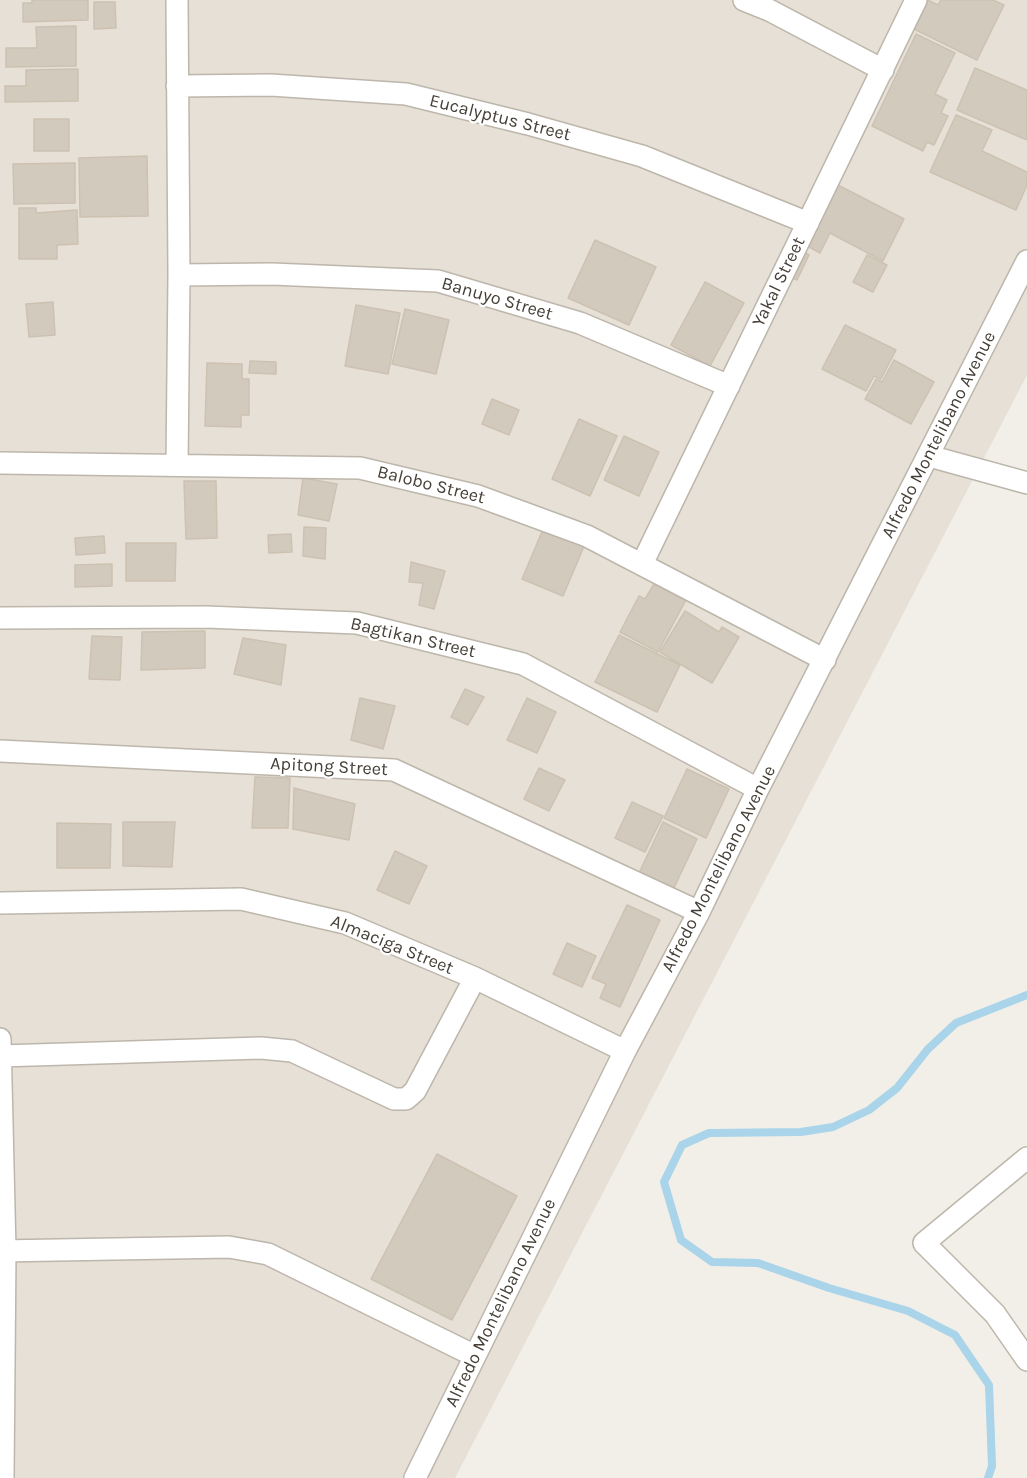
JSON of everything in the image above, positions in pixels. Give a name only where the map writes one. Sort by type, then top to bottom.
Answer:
[{"type":"street","points":[[177,0],[179,275],[177,465]]},
{"type":"street","points":[[744,0],[769,10],[883,70]]},
{"type":"street","name":"Yakal Street","points":[[642,564],[916,0]]},
{"type":"street","name":"Eucalyptus Street","points":[[177,86],[271,85],[406,94],[528,124],[642,156],[808,223]]},
{"type":"street","name":"Alfredo Montelibano Avenue","points":[[415,1478],[625,1051],[699,912],[758,789],[1027,261]]},
{"type":"street","name":"Banuyo Street","points":[[179,275],[272,274],[438,281],[580,323],[729,386]]},
{"type":"street","points":[[929,456],[1027,483]]},
{"type":"street","name":"Balobo Street","points":[[0,463],[360,468],[478,496],[587,536],[825,660]]},
{"type":"street","name":"Bagtikan Street","points":[[0,618],[206,617],[357,623],[523,664],[758,789]]},
{"type":"street","name":"Apitong Street","points":[[0,751],[394,770],[699,912]]},
{"type":"street","name":"Almaciga Street","points":[[0,903],[242,899],[345,923],[475,978],[625,1051]]},
{"type":"street","points":[[0,1056],[261,1048],[292,1051],[394,1099],[406,1099],[415,1091],[475,978]]},
{"type":"street","points":[[0,1039],[3,1478]]},
{"type":"street","points":[[1027,1158],[924,1244],[995,1314],[1027,1360]]},
{"type":"street","points":[[2,1251],[229,1247],[268,1254],[475,1356]]},
{"type":"shaded area","points":[[0,0],[1027,0],[1027,375],[455,1478],[0,1478]]},
{"type":"building","points":[[32,0],[88,0],[88,20],[23,22],[23,3],[32,3]]},
{"type":"building","points":[[928,0],[938,5],[941,0],[993,0],[1004,5],[977,60],[914,29]]},
{"type":"building","points":[[94,2],[115,2],[116,28],[94,29]]},
{"type":"building","points":[[76,26],[76,66],[6,67],[6,48],[37,48],[36,27]]},
{"type":"building","points":[[916,34],[955,53],[935,94],[947,100],[941,113],[948,116],[934,145],[927,142],[923,151],[872,126]]},
{"type":"building","points":[[975,68],[1027,90],[1027,140],[957,110]]},
{"type":"building","points":[[78,69],[78,101],[5,102],[5,86],[26,86],[26,70]]},
{"type":"building","points":[[956,115],[992,130],[982,151],[1027,172],[1027,185],[1016,210],[930,172]]},
{"type":"building","points":[[34,119],[69,119],[69,151],[34,151]]},
{"type":"building","points":[[147,156],[148,216],[80,217],[79,158]]},
{"type":"building","points":[[75,163],[75,203],[14,204],[13,164]]},
{"type":"building","points":[[834,183],[904,219],[883,261],[830,233],[820,253],[802,243]]},
{"type":"building","points":[[19,208],[36,208],[36,213],[77,210],[78,244],[57,245],[57,259],[19,259]]},
{"type":"building","points":[[595,240],[656,267],[629,325],[568,298]]},
{"type":"building","points":[[800,250],[809,255],[797,280],[787,275]]},
{"type":"building","points":[[867,255],[887,265],[873,292],[853,282]]},
{"type":"building","points":[[705,282],[744,303],[710,366],[671,345]]},
{"type":"building","points":[[53,302],[55,335],[29,337],[26,304]]},
{"type":"building","points":[[356,305],[400,313],[388,374],[345,366]]},
{"type":"building","points":[[405,309],[449,320],[436,374],[392,364]]},
{"type":"building","points":[[845,325],[896,350],[881,379],[874,376],[866,391],[822,369]]},
{"type":"building","points":[[894,360],[934,382],[911,424],[865,399],[876,379],[882,382]]},
{"type":"building","points":[[250,361],[276,362],[276,374],[249,373]]},
{"type":"building","points":[[207,363],[242,364],[242,379],[249,379],[249,415],[241,415],[241,427],[205,426]]},
{"type":"building","points":[[492,399],[519,410],[509,435],[482,424]]},
{"type":"building","points":[[579,419],[617,436],[590,496],[552,479]]},
{"type":"building","points":[[624,436],[659,452],[639,496],[604,480]]},
{"type":"building","points":[[303,478],[337,484],[329,521],[298,515]]},
{"type":"building","points":[[184,481],[216,481],[217,538],[186,539]]},
{"type":"building","points":[[304,527],[326,528],[325,559],[303,556]]},
{"type":"building","points":[[544,527],[585,544],[563,596],[522,579]]},
{"type":"building","points":[[291,534],[292,552],[269,553],[268,535]]},
{"type":"building","points":[[104,536],[105,553],[76,555],[75,538]]},
{"type":"building","points":[[126,543],[176,543],[175,581],[126,581]]},
{"type":"building","points":[[411,562],[445,571],[434,609],[419,605],[423,583],[409,582]]},
{"type":"building","points":[[112,564],[112,586],[75,587],[75,565]]},
{"type":"building","points":[[654,584],[686,600],[658,652],[620,632],[639,596],[645,599]]},
{"type":"building","points":[[685,611],[719,632],[722,627],[739,637],[712,683],[660,652]]},
{"type":"building","points":[[205,631],[205,668],[141,670],[142,632]]},
{"type":"building","points":[[619,635],[680,665],[657,712],[595,682]]},
{"type":"building","points":[[92,636],[122,637],[120,680],[89,679]]},
{"type":"building","points":[[243,638],[286,645],[281,685],[234,674]]},
{"type":"building","points":[[465,689],[484,697],[468,725],[451,717]]},
{"type":"building","points":[[360,698],[395,706],[383,749],[351,740]]},
{"type":"building","points":[[527,698],[556,712],[537,753],[507,740]]},
{"type":"building","points":[[539,768],[565,780],[549,811],[524,799]]},
{"type":"building","points":[[687,769],[729,789],[706,838],[664,818]]},
{"type":"building","points":[[255,777],[290,778],[288,828],[252,828]]},
{"type":"building","points":[[294,788],[355,804],[349,840],[293,829]]},
{"type":"building","points":[[632,802],[663,816],[645,852],[615,838]]},
{"type":"building","points":[[123,822],[175,822],[172,867],[123,866]]},
{"type":"building","points":[[663,822],[697,839],[673,890],[639,873]]},
{"type":"building","points":[[57,823],[111,824],[110,868],[57,868]]},
{"type":"building","points":[[395,851],[427,866],[409,904],[377,890]]},
{"type":"building","points":[[627,905],[660,920],[620,1007],[600,998],[606,984],[592,978]]},
{"type":"building","points":[[567,943],[596,956],[582,987],[553,974]]},
{"type":"building","points":[[437,1154],[517,1196],[452,1320],[371,1279]]},
{"type":"waterway","points":[[988,1478],[992,1466],[989,1385],[955,1335],[908,1311],[829,1288],[758,1263],[712,1262],[681,1240],[664,1182],[682,1145],[709,1133],[801,1132],[833,1127],[869,1110],[897,1088],[928,1049],[956,1023],[1027,995]]}]
